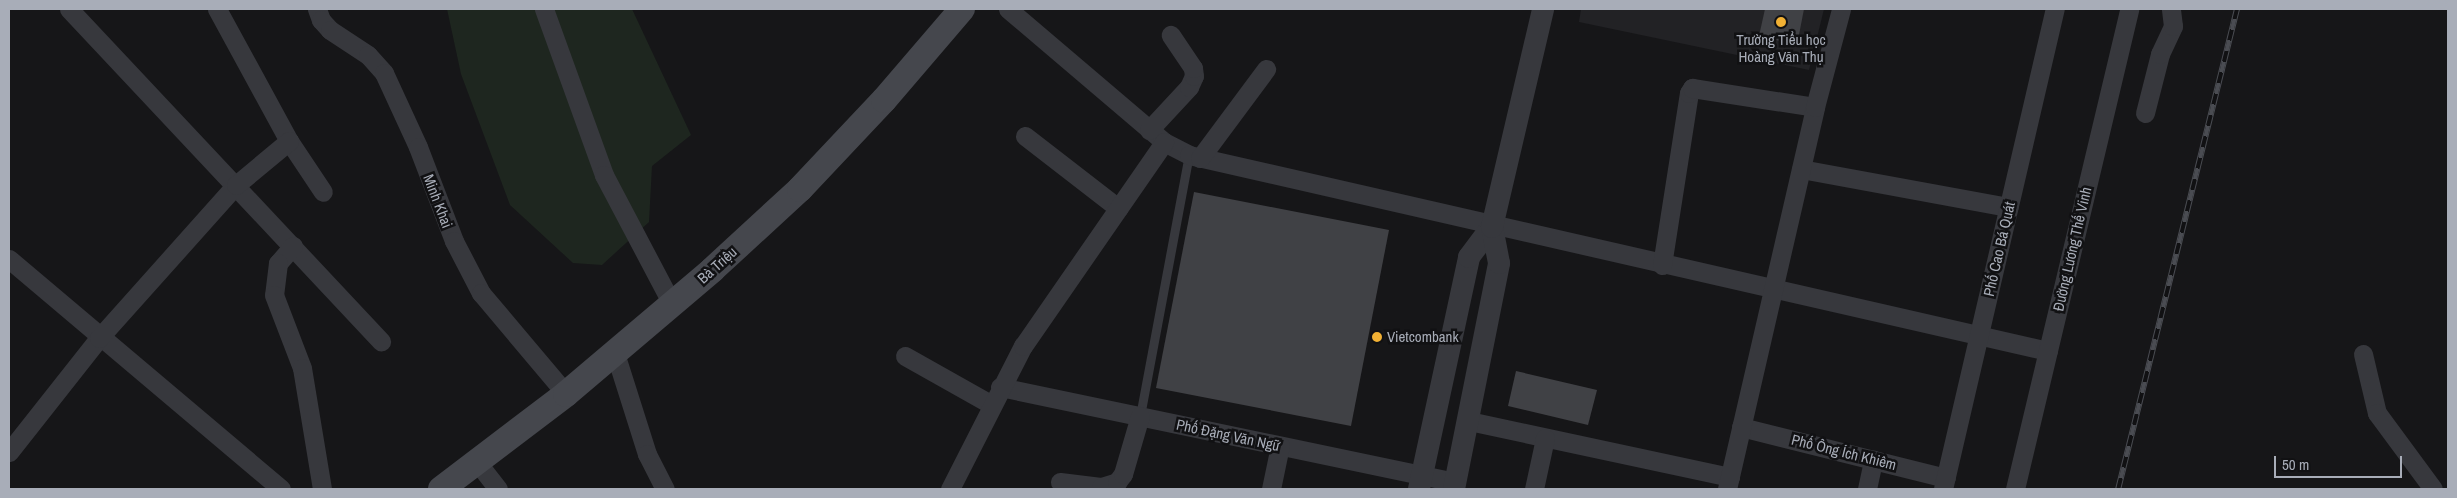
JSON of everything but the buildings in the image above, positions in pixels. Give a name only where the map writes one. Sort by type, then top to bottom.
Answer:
[{"type":"main road","name":"Bà Triệu","points":[[441,489],[566,394],[672,304],[800,189],[884,100],[962,9]]},
{"type":"street","points":[[68,9],[236,185],[381,341]]},
{"type":"street","points":[[217,9],[289,141],[323,192]]},
{"type":"street","name":"Minh Khai","points":[[317,9],[321,20],[330,30],[368,55],[384,73],[454,241],[481,293],[566,394]]},
{"type":"street","points":[[544,9],[604,175],[672,304]]},
{"type":"street","points":[[1008,9],[1164,142],[1194,156],[1662,266],[2048,351]]},
{"type":"street","points":[[1455,486],[1499,263],[1492,227],[1543,9]]},
{"type":"street","points":[[1468,421],[1728,483],[1815,107],[1841,9]]},
{"type":"street","name":"Phố Cao Bá Quát","points":[[1945,483],[2055,9]]},
{"type":"street","name":"Đường Lương Thế Vinh","points":[[2015,489],[2129,9]]},
{"type":"street","points":[[2144,112],[2160,54],[2174,26],[2171,9]]},
{"type":"street","points":[[1149,130],[1189,87],[1194,76],[1193,68],[1171,35]]},
{"type":"street","points":[[1194,156],[1266,69]]},
{"type":"street","points":[[1662,266],[1689,93],[1692,88],[1815,107]]},
{"type":"street","points":[[1024,136],[1118,208]]},
{"type":"street","points":[[9,452],[99,338],[236,185],[289,141]]},
{"type":"street","points":[[950,489],[1000,387],[1023,346],[1164,142]]},
{"type":"street","points":[[1801,169],[2009,207]]},
{"type":"street","points":[[1421,482],[1448,344],[1468,257],[1492,227]]},
{"type":"street","points":[[293,246],[278,263],[274,295],[302,368],[322,489]]},
{"type":"street","points":[[9,260],[99,338],[281,489]]},
{"type":"street","points":[[1448,344],[1481,352]]},
{"type":"street","points":[[615,353],[646,454],[665,489]]},
{"type":"street","points":[[2364,354],[2377,413],[2433,489]]},
{"type":"street","points":[[905,356],[992,405]]},
{"type":"street","name":"Phố Đặng Văn Ngữ","points":[[1000,387],[1280,446],[1421,482],[1455,486]]},
{"type":"street","points":[[1060,482],[1101,487],[1117,482],[1123,474],[1140,416]]},
{"type":"street","name":"Phố Ông Ích Khiêm","points":[[1741,426],[1873,460],[1945,483]]},
{"type":"street","points":[[1534,489],[1545,438]]},
{"type":"street","points":[[1271,489],[1280,446]]},
{"type":"street","points":[[1867,489],[1873,460]]},
{"type":"street","points":[[478,462],[498,489]]},
{"type":"lane","points":[[1140,416],[1194,156]]},
{"type":"shaded area","points":[[447,9],[632,9],[691,135],[652,166],[649,222],[602,265],[573,263],[510,205],[461,74]]},
{"type":"shaded area","points":[[1581,9],[1824,9],[1809,70],[1579,22]]},
{"type":"railway","points":[[2118,489],[2237,9]]},
{"type":"place","name":"Trường Tiểu học Hoàng Văn Thụ","points":[[1781,22]]},
{"type":"place","name":"Vietcombank","points":[[1377,337]]}]
